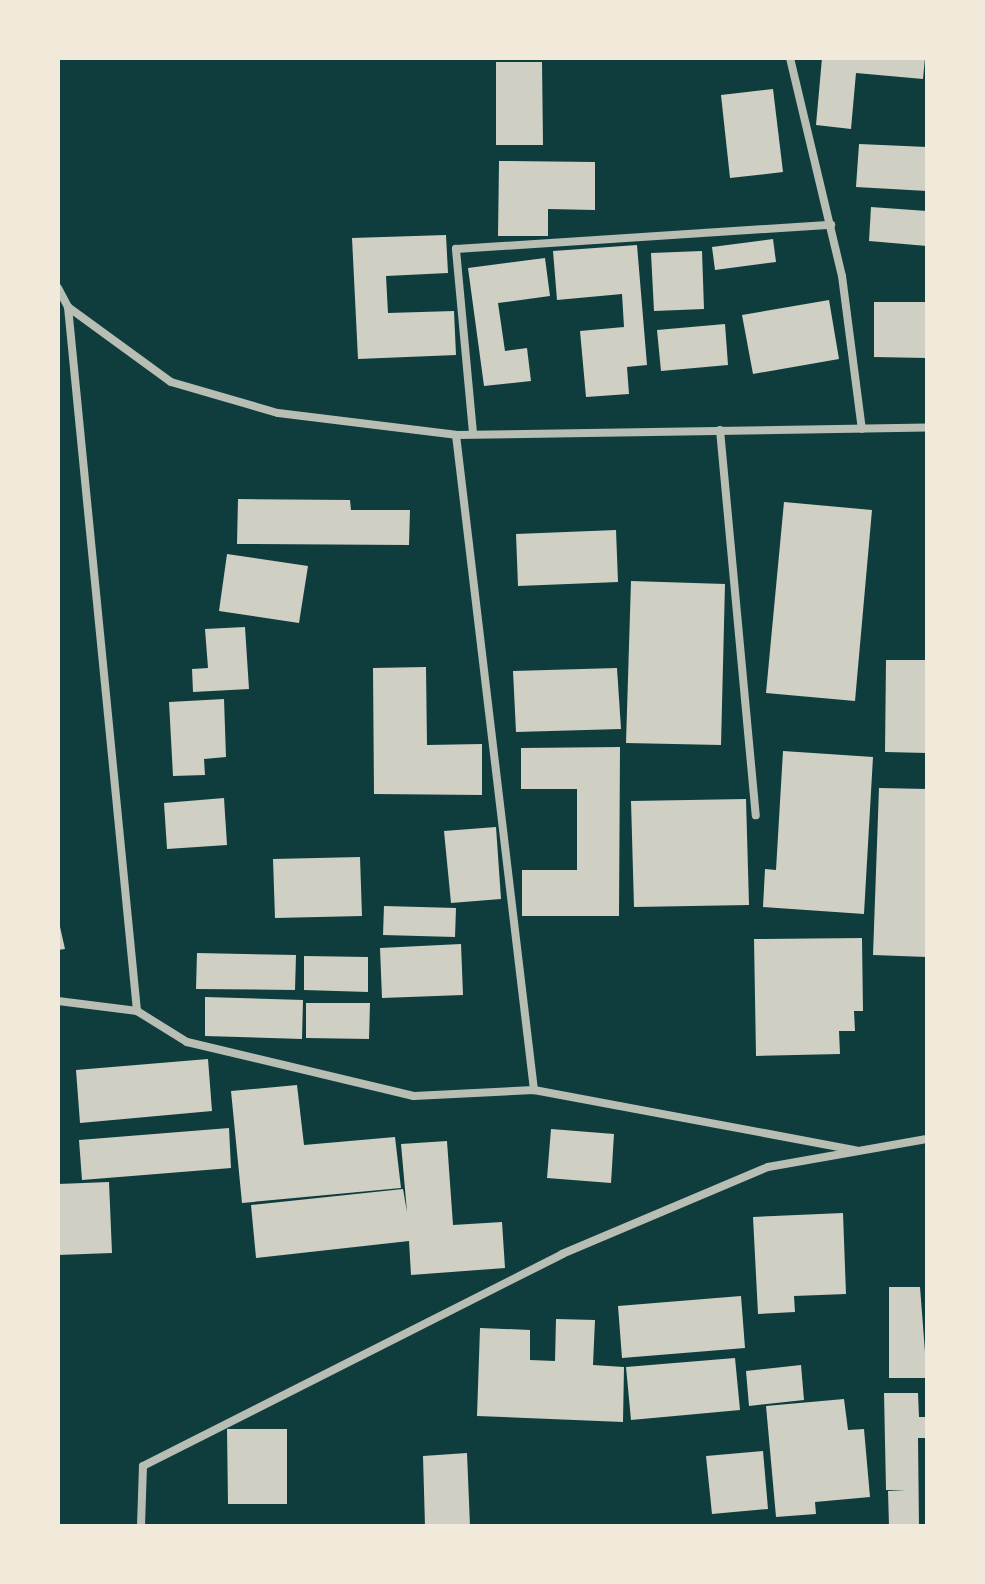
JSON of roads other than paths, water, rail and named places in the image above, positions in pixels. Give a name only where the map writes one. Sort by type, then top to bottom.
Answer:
[{"type":"street","points":[[790,58],[831,225],[862,429]]},
{"type":"street","points":[[473,433],[456,249],[831,225]]},
{"type":"street","points":[[58,288],[68,307],[137,1011]]},
{"type":"street","points":[[68,307],[171,382],[278,413],[456,435],[927,428]]},
{"type":"street","points":[[720,430],[756,815]]},
{"type":"street","points":[[456,435],[534,1090]]},
{"type":"street","points":[[58,1001],[137,1011],[187,1042],[414,1096],[534,1090],[861,1151]]},
{"type":"street","points":[[141,1526],[143,1466],[562,1254],[768,1167],[927,1139]]}]
